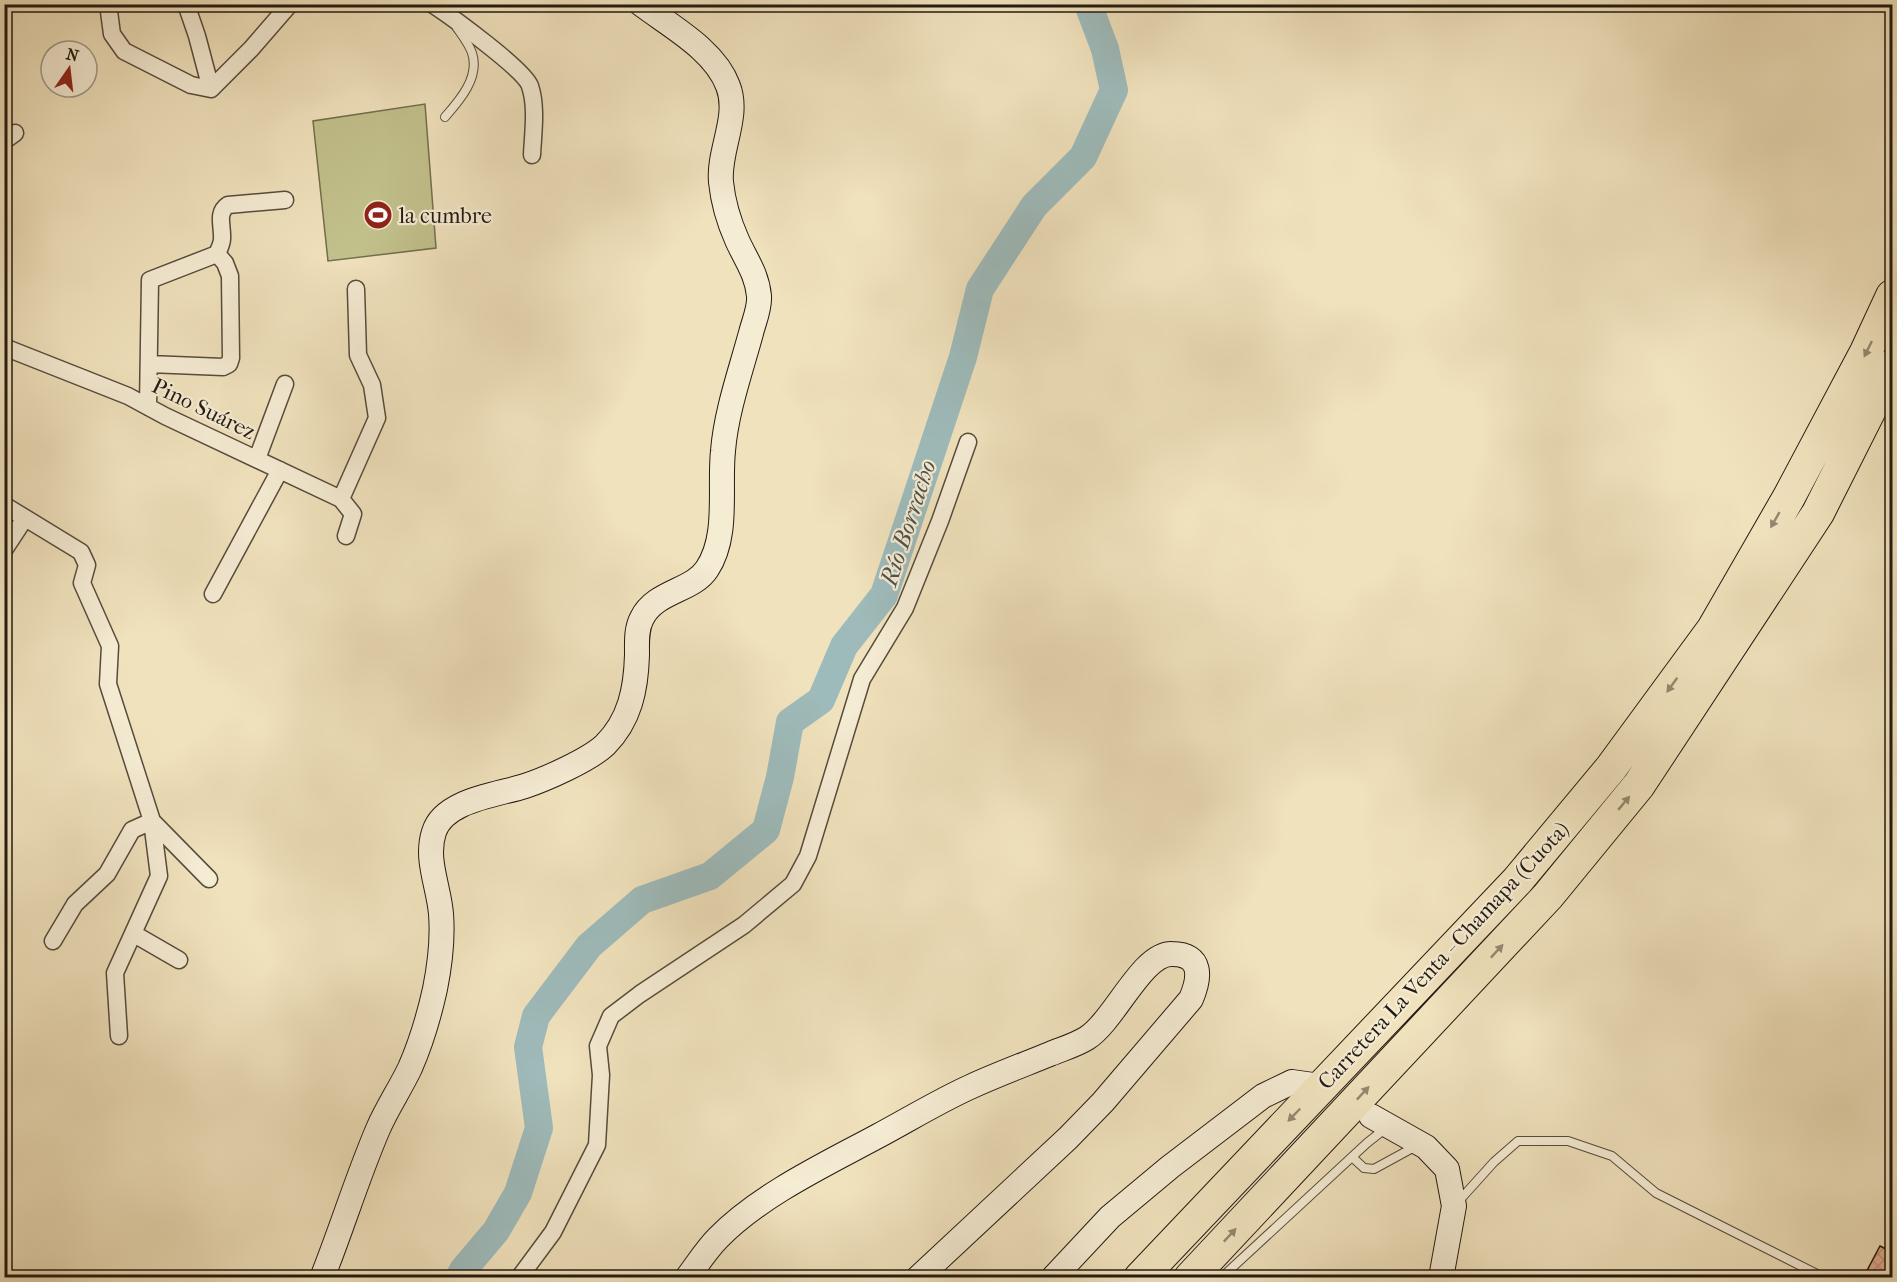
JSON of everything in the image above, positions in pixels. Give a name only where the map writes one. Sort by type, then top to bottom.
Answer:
[{"type":"highway","name":"Carretera La Venta - Chamapa (Cuota)","points":[[1140,1278],[1517,881],[1611,768],[1713,629],[1789,497],[1893,296]]},
{"type":"highway","name":"Carretera La Venta - Chamapa (Cuota)","points":[[1190,1278],[1548,896],[1639,785],[1818,513],[1893,366]]},
{"type":"main road","points":[[322,1278],[373,1141],[409,1070],[422,1038],[434,991],[441,952],[441,922],[431,850],[434,829],[447,813],[477,798],[527,786],[572,766],[603,747],[623,723],[633,695],[637,664],[637,629],[642,615],[653,602],[706,573],[721,528],[723,449],[759,300],[754,270],[737,240],[724,205],[720,177],[732,106],[729,87],[719,67],[703,51],[641,4]]},
{"type":"main road","points":[[687,1278],[717,1238],[759,1204],[848,1152],[969,1087],[1088,1037],[1108,1019],[1144,968],[1156,958],[1170,954],[1182,955],[1192,960],[1198,971],[1198,983],[1191,999],[1103,1102],[1030,1174],[918,1278]]},
{"type":"main road","points":[[1053,1278],[1110,1217],[1170,1167],[1263,1096],[1292,1082],[1313,1085]]},
{"type":"main road","points":[[1380,1121],[1421,1143],[1447,1169],[1454,1206],[1441,1278]]},
{"type":"street","points":[[108,4],[112,34],[124,51],[191,85],[210,89]]},
{"type":"street","points":[[186,4],[197,36],[210,89]]},
{"type":"street","points":[[210,89],[251,49],[290,4]]},
{"type":"street","points":[[432,4],[497,52],[530,84],[534,109],[532,155]]},
{"type":"street","points":[[148,407],[150,280],[217,254],[223,242],[220,215],[223,208],[228,205],[285,200]]},
{"type":"street","points":[[149,364],[223,367],[229,364],[231,358],[230,276],[225,263],[217,254]]},
{"type":"street","points":[[346,536],[353,514],[341,499],[377,418],[372,384],[358,355],[356,289]]},
{"type":"street","name":"Pino Suárez","points":[[4,347],[128,396],[341,499]]},
{"type":"street","points":[[257,459],[285,384]]},
{"type":"street","points":[[519,1278],[553,1232],[597,1145],[601,1075],[598,1047],[610,1016],[744,925],[793,884],[808,856],[862,679],[905,608],[940,521],[968,442]]},
{"type":"street","points":[[213,594],[280,470]]},
{"type":"street","points":[[4,505],[81,552],[87,565],[82,583],[110,646],[108,684],[152,821],[159,876],[115,973],[118,1036]]},
{"type":"street","points":[[4,550],[25,518]]},
{"type":"street","points":[[152,821],[209,879]]},
{"type":"street","points":[[53,941],[75,904],[107,874],[132,830],[152,821]]},
{"type":"street","points":[[134,934],[179,960]]},
{"type":"lane","points":[[444,117],[468,85],[473,71],[472,53],[448,15]]},
{"type":"lane","points":[[1221,1278],[1352,1157],[1380,1121]]},
{"type":"lane","points":[[1454,1206],[1494,1162],[1518,1141],[1568,1141],[1612,1156],[1656,1193],[1825,1278]]},
{"type":"lane","points":[[1352,1157],[1364,1168],[1374,1169],[1421,1143]]},
{"type":"shaded area","name":"la cumbre","points":[[425,104],[436,248],[328,261],[313,121]]},
{"type":"building","points":[[1892,1230],[1892,1244],[1886,1241]]},
{"type":"building","points":[[1880,1246],[1892,1252],[1892,1278],[1863,1278]]},
{"type":"waterway","name":"Río Borracho","points":[[459,1278],[463,1270],[496,1231],[518,1193],[539,1128],[528,1047],[536,1016],[589,946],[642,900],[710,876],[766,830],[780,777],[790,722],[821,700],[844,646],[884,595],[963,357],[980,289],[1034,206],[1083,157],[1114,90],[1105,49],[1088,4]]},
{"type":"place","name":"la cumbre","points":[[378,215]]}]
